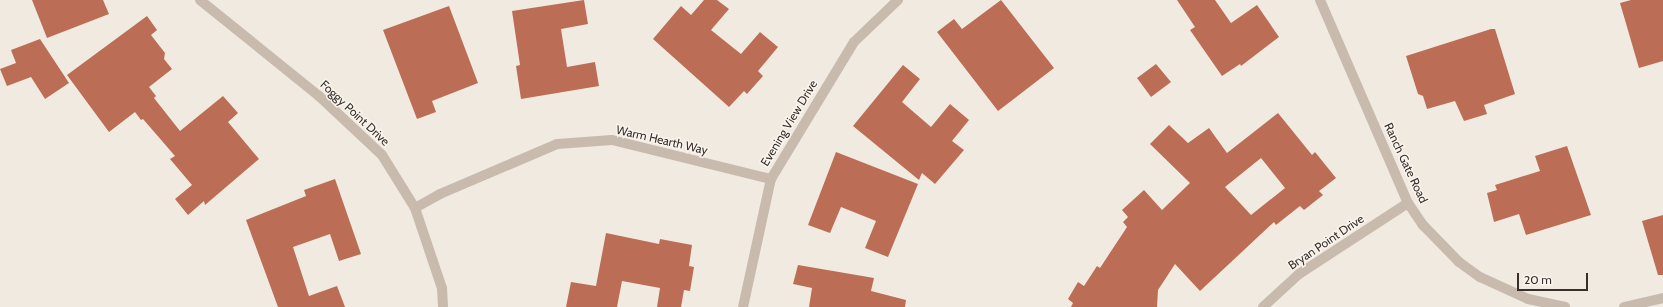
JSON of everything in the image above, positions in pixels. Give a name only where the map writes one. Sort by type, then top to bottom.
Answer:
[{"type":"street","name":"Foggy Point Drive","points":[[200,0],[319,96],[382,155],[415,208],[442,288],[444,307]]},
{"type":"street","name":"Evening View Drive","points":[[743,307],[771,178],[854,42],[898,0]]},
{"type":"street","name":"Ranch Gate Road","points":[[1320,0],[1408,203],[1440,244],[1480,277],[1528,299],[1565,307]]},
{"type":"street","name":"Warm Hearth Way","points":[[415,208],[440,194],[557,144],[612,140],[771,178]]},
{"type":"street","name":"Bryan Point Drive","points":[[1263,307],[1299,274],[1408,203]]},
{"type":"street","points":[[1624,307],[1663,298]]},
{"type":"building","points":[[32,0],[103,0],[109,14],[47,38]]},
{"type":"building","points":[[584,0],[588,24],[561,29],[567,67],[595,62],[599,86],[521,99],[516,66],[520,65],[512,11]]},
{"type":"building","points":[[704,0],[717,0],[729,9],[711,30],[741,54],[760,32],[778,47],[758,71],[763,76],[747,94],[744,91],[729,107],[653,39],[681,6],[691,15]]},
{"type":"building","points":[[1001,0],[1054,68],[998,111],[937,32],[954,19],[962,29]]},
{"type":"building","points":[[1177,0],[1215,0],[1231,23],[1257,5],[1279,37],[1241,66],[1240,64],[1222,76],[1190,30],[1195,27]]},
{"type":"building","points":[[1631,0],[1663,0],[1663,61],[1639,68],[1620,3]]},
{"type":"building","points":[[449,6],[478,83],[432,101],[436,112],[417,119],[383,30]]},
{"type":"building","points":[[147,16],[157,30],[151,35],[165,53],[164,59],[172,69],[149,87],[156,96],[154,98],[180,131],[223,96],[238,113],[228,122],[259,159],[205,205],[204,201],[188,215],[175,199],[192,185],[170,159],[175,156],[143,119],[141,120],[135,112],[109,132],[67,75]]},
{"type":"building","points":[[1495,29],[1515,94],[1484,105],[1487,114],[1464,121],[1455,101],[1427,109],[1423,96],[1418,94],[1406,56]]},
{"type":"building","points":[[40,39],[69,83],[45,99],[31,77],[7,86],[0,69],[16,63],[11,50]]},
{"type":"building","points":[[1156,64],[1171,82],[1151,97],[1137,78]]},
{"type":"building","points":[[903,65],[920,79],[902,102],[931,127],[950,104],[969,120],[952,141],[964,150],[935,184],[922,173],[919,180],[853,126]]},
{"type":"building","points":[[1278,113],[1312,155],[1315,152],[1336,178],[1319,191],[1323,195],[1304,210],[1300,206],[1276,225],[1274,222],[1200,291],[1175,264],[1158,290],[1157,307],[1071,307],[1073,303],[1068,299],[1078,282],[1084,286],[1097,266],[1100,268],[1127,227],[1123,222],[1128,217],[1122,210],[1144,190],[1162,210],[1190,183],[1150,144],[1169,125],[1188,143],[1209,128],[1227,153]],"holes":[[[1261,158],[1285,188],[1251,215],[1225,187]]]},
{"type":"building","points":[[1567,146],[1591,215],[1526,235],[1519,214],[1494,222],[1487,193],[1497,190],[1495,185],[1540,171],[1535,156]]},
{"type":"building","points":[[836,152],[918,184],[888,257],[865,248],[876,221],[841,207],[830,233],[808,225]]},
{"type":"building","points":[[335,179],[361,254],[339,261],[330,234],[293,247],[309,296],[337,286],[345,307],[278,307],[246,220],[306,196],[304,190]]},
{"type":"building","points":[[1663,215],[1663,275],[1658,275],[1642,221]]},
{"type":"building","points":[[606,233],[659,244],[660,239],[692,245],[689,266],[694,267],[690,291],[684,290],[681,307],[657,307],[660,288],[622,281],[617,307],[566,307],[571,282],[596,286]]},
{"type":"building","points":[[798,265],[874,278],[871,291],[906,300],[905,307],[809,307],[812,288],[793,284]]}]
